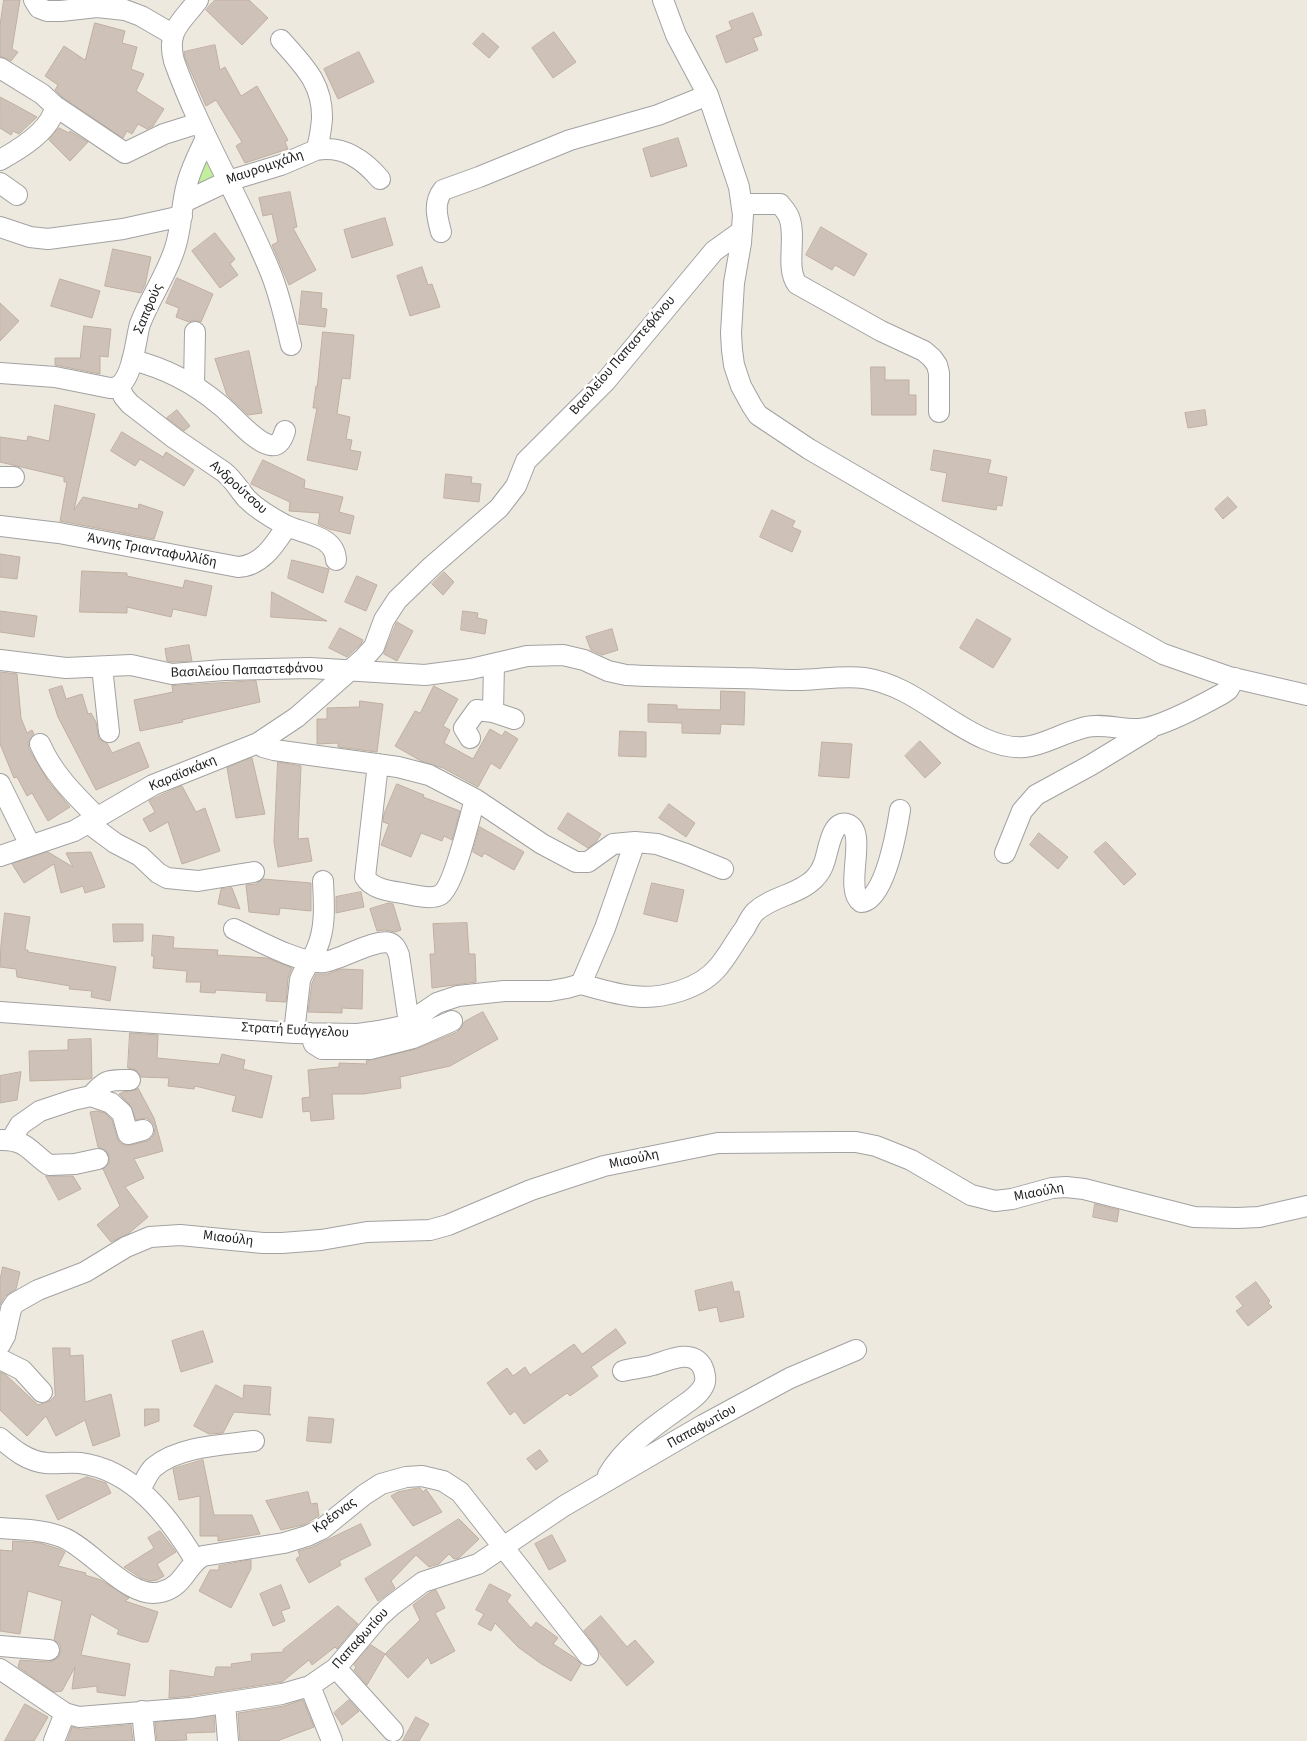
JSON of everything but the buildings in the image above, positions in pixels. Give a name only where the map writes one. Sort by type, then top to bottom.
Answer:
[{"type":"street","points":[[34,0],[39,8],[47,11],[97,7],[126,10],[146,18],[172,34]]},
{"type":"street","points":[[198,0],[172,34],[171,47],[174,61],[203,130],[271,273],[279,294],[291,344]]},
{"type":"street","points":[[663,0],[676,35],[708,95],[732,164],[742,204],[742,231],[734,284],[731,333],[732,350],[741,386],[752,406],[761,417],[826,459],[1156,650],[1172,658],[1235,678],[1307,694]]},
{"type":"street","name":"Μαυρομιχάλη","points":[[0,227],[30,237],[48,239],[123,229],[183,209],[228,181],[281,165],[316,150],[322,122],[322,105],[319,91],[305,68],[281,40]]},
{"type":"street","points":[[0,68],[42,94],[55,106],[125,153],[164,134],[203,130]]},
{"type":"street","points":[[441,232],[436,208],[437,200],[443,190],[570,140],[658,115],[708,95]]},
{"type":"street","points":[[0,160],[25,145],[38,134],[54,113],[55,106]]},
{"type":"street","name":"Σαπφούς","points":[[132,360],[140,325],[174,250],[189,178],[203,130]]},
{"type":"street","points":[[316,150],[335,149],[352,155],[367,165],[380,179]]},
{"type":"street","points":[[0,183],[17,195]]},
{"type":"street","points":[[742,204],[780,204],[786,212],[792,227],[792,271],[793,279],[797,284],[881,331],[924,351],[932,358],[937,365],[939,373],[939,412]]},
{"type":"street","name":"Βασιλείου Παπαστεφάνου","points":[[0,660],[66,668],[131,665],[172,674],[250,669],[352,670],[374,647],[384,620],[397,600],[432,566],[499,508],[516,486],[526,461],[530,456],[605,382],[714,251],[742,231]]},
{"type":"street","points":[[194,386],[195,332]]},
{"type":"street","points":[[0,373],[55,377],[110,388],[119,387],[125,380],[132,360],[162,369],[194,386],[213,399],[265,443],[276,444],[281,440],[285,430]]},
{"type":"street","name":"Ανδρούτσου","points":[[119,387],[130,404],[224,472],[255,506],[287,526],[328,542],[334,548],[336,560]]},
{"type":"street","name":"Άννης Τριανταφυλλίδη","points":[[0,526],[58,533],[242,567],[252,564],[264,556],[287,526]]},
{"type":"street","points":[[352,670],[425,675],[471,669],[527,656],[563,655],[584,660],[626,675],[796,680],[862,678],[875,680],[904,691],[964,729],[984,739],[1011,747],[1022,748],[1045,744],[1079,730],[1095,726],[1126,729],[1152,728]]},
{"type":"street","points":[[493,712],[494,664]]},
{"type":"street","points":[[102,667],[109,732]]},
{"type":"street","name":"Καραϊσκάκη","points":[[0,856],[60,836],[153,786],[258,743],[297,717],[352,670]]},
{"type":"street","points":[[1005,853],[1022,811],[1036,795],[1091,765],[1152,728],[1222,694],[1228,690],[1235,678]]},
{"type":"street","points":[[470,738],[464,728],[477,710],[493,712],[514,719]]},
{"type":"street","points":[[258,743],[263,747],[274,750],[398,767],[429,775],[475,799],[542,844],[576,862],[588,862],[613,844],[635,842],[657,844],[723,869]]},
{"type":"street","points":[[40,744],[57,775],[92,820],[115,843],[140,856],[158,874],[166,878],[198,881],[254,872]]},
{"type":"street","points":[[378,764],[365,877],[368,883],[376,887],[404,894],[428,896],[438,896],[444,892],[456,864],[475,799]]},
{"type":"street","points":[[0,784],[30,845]]},
{"type":"street","points":[[635,842],[605,928],[581,984],[635,996],[669,993],[698,983],[718,967],[754,913],[777,897],[804,887],[816,876],[824,865],[833,832],[840,825],[851,826],[855,833],[856,861],[854,885],[856,896],[861,902],[867,901],[872,897],[882,880],[891,858],[900,810]]},
{"type":"street","points":[[322,881],[324,924],[317,950],[300,980],[302,1033],[322,1049],[370,1049],[413,1038],[452,1021]]},
{"type":"street","points":[[234,929],[309,962],[325,962],[375,944],[390,943],[396,947],[400,955],[409,1023]]},
{"type":"street","name":"Στρατή Ευάγγελου","points":[[0,1012],[302,1033],[358,1034],[394,1029],[409,1023],[432,1006],[458,996],[504,991],[550,991],[581,984]]},
{"type":"street","points":[[91,1096],[100,1086],[110,1080],[130,1080]]},
{"type":"street","points":[[5,1140],[20,1125],[40,1111],[91,1096],[111,1103],[122,1113],[128,1134],[143,1130]]},
{"type":"street","points":[[5,1140],[23,1143],[49,1165],[75,1164],[98,1160]]},
{"type":"street","name":"Μιαούλη","points":[[0,1345],[5,1336],[11,1309],[15,1303],[38,1290],[85,1272],[126,1247],[150,1238],[180,1235],[263,1244],[321,1240],[367,1232],[430,1230],[479,1213],[531,1190],[604,1166],[718,1143],[856,1142],[876,1146],[911,1160],[971,1195],[995,1201],[1012,1199],[1052,1188],[1066,1187],[1084,1189],[1194,1216],[1258,1217],[1307,1206]]},
{"type":"street","name":"Παπαφωτίου","points":[[0,1669],[65,1713],[79,1717],[192,1708],[282,1694],[310,1686],[336,1668],[380,1616],[423,1582],[478,1564],[551,1514],[605,1482],[790,1378],[856,1350]]},
{"type":"street","points":[[605,1482],[627,1452],[662,1420],[690,1400],[702,1389],[706,1381],[701,1364],[693,1358],[672,1358],[654,1365],[623,1370]]},
{"type":"street","points":[[0,1359],[22,1370],[42,1392]]},
{"type":"street","points":[[0,1438],[32,1461],[89,1465],[103,1469],[140,1490],[172,1526],[195,1560],[185,1576],[173,1587],[159,1593],[151,1593],[126,1583],[66,1538],[44,1532],[0,1528]]},
{"type":"street","points":[[140,1490],[153,1468],[175,1455],[192,1450],[254,1441]]},
{"type":"street","name":"Κρέσνας","points":[[195,1560],[214,1553],[284,1543],[307,1536],[322,1529],[364,1495],[381,1484],[406,1477],[422,1476],[443,1481],[460,1492],[588,1656]]},
{"type":"street","points":[[0,1646],[49,1650]]},
{"type":"street","points":[[336,1668],[393,1731]]},
{"type":"street","points":[[310,1686],[332,1741]]},
{"type":"street","points":[[225,1703],[228,1741]]},
{"type":"street","points":[[142,1711],[145,1741]]},
{"type":"street","points":[[54,1741],[65,1713]]},
{"type":"green space","points":[[203,158],[212,167],[217,176],[197,186],[195,170]]}]
